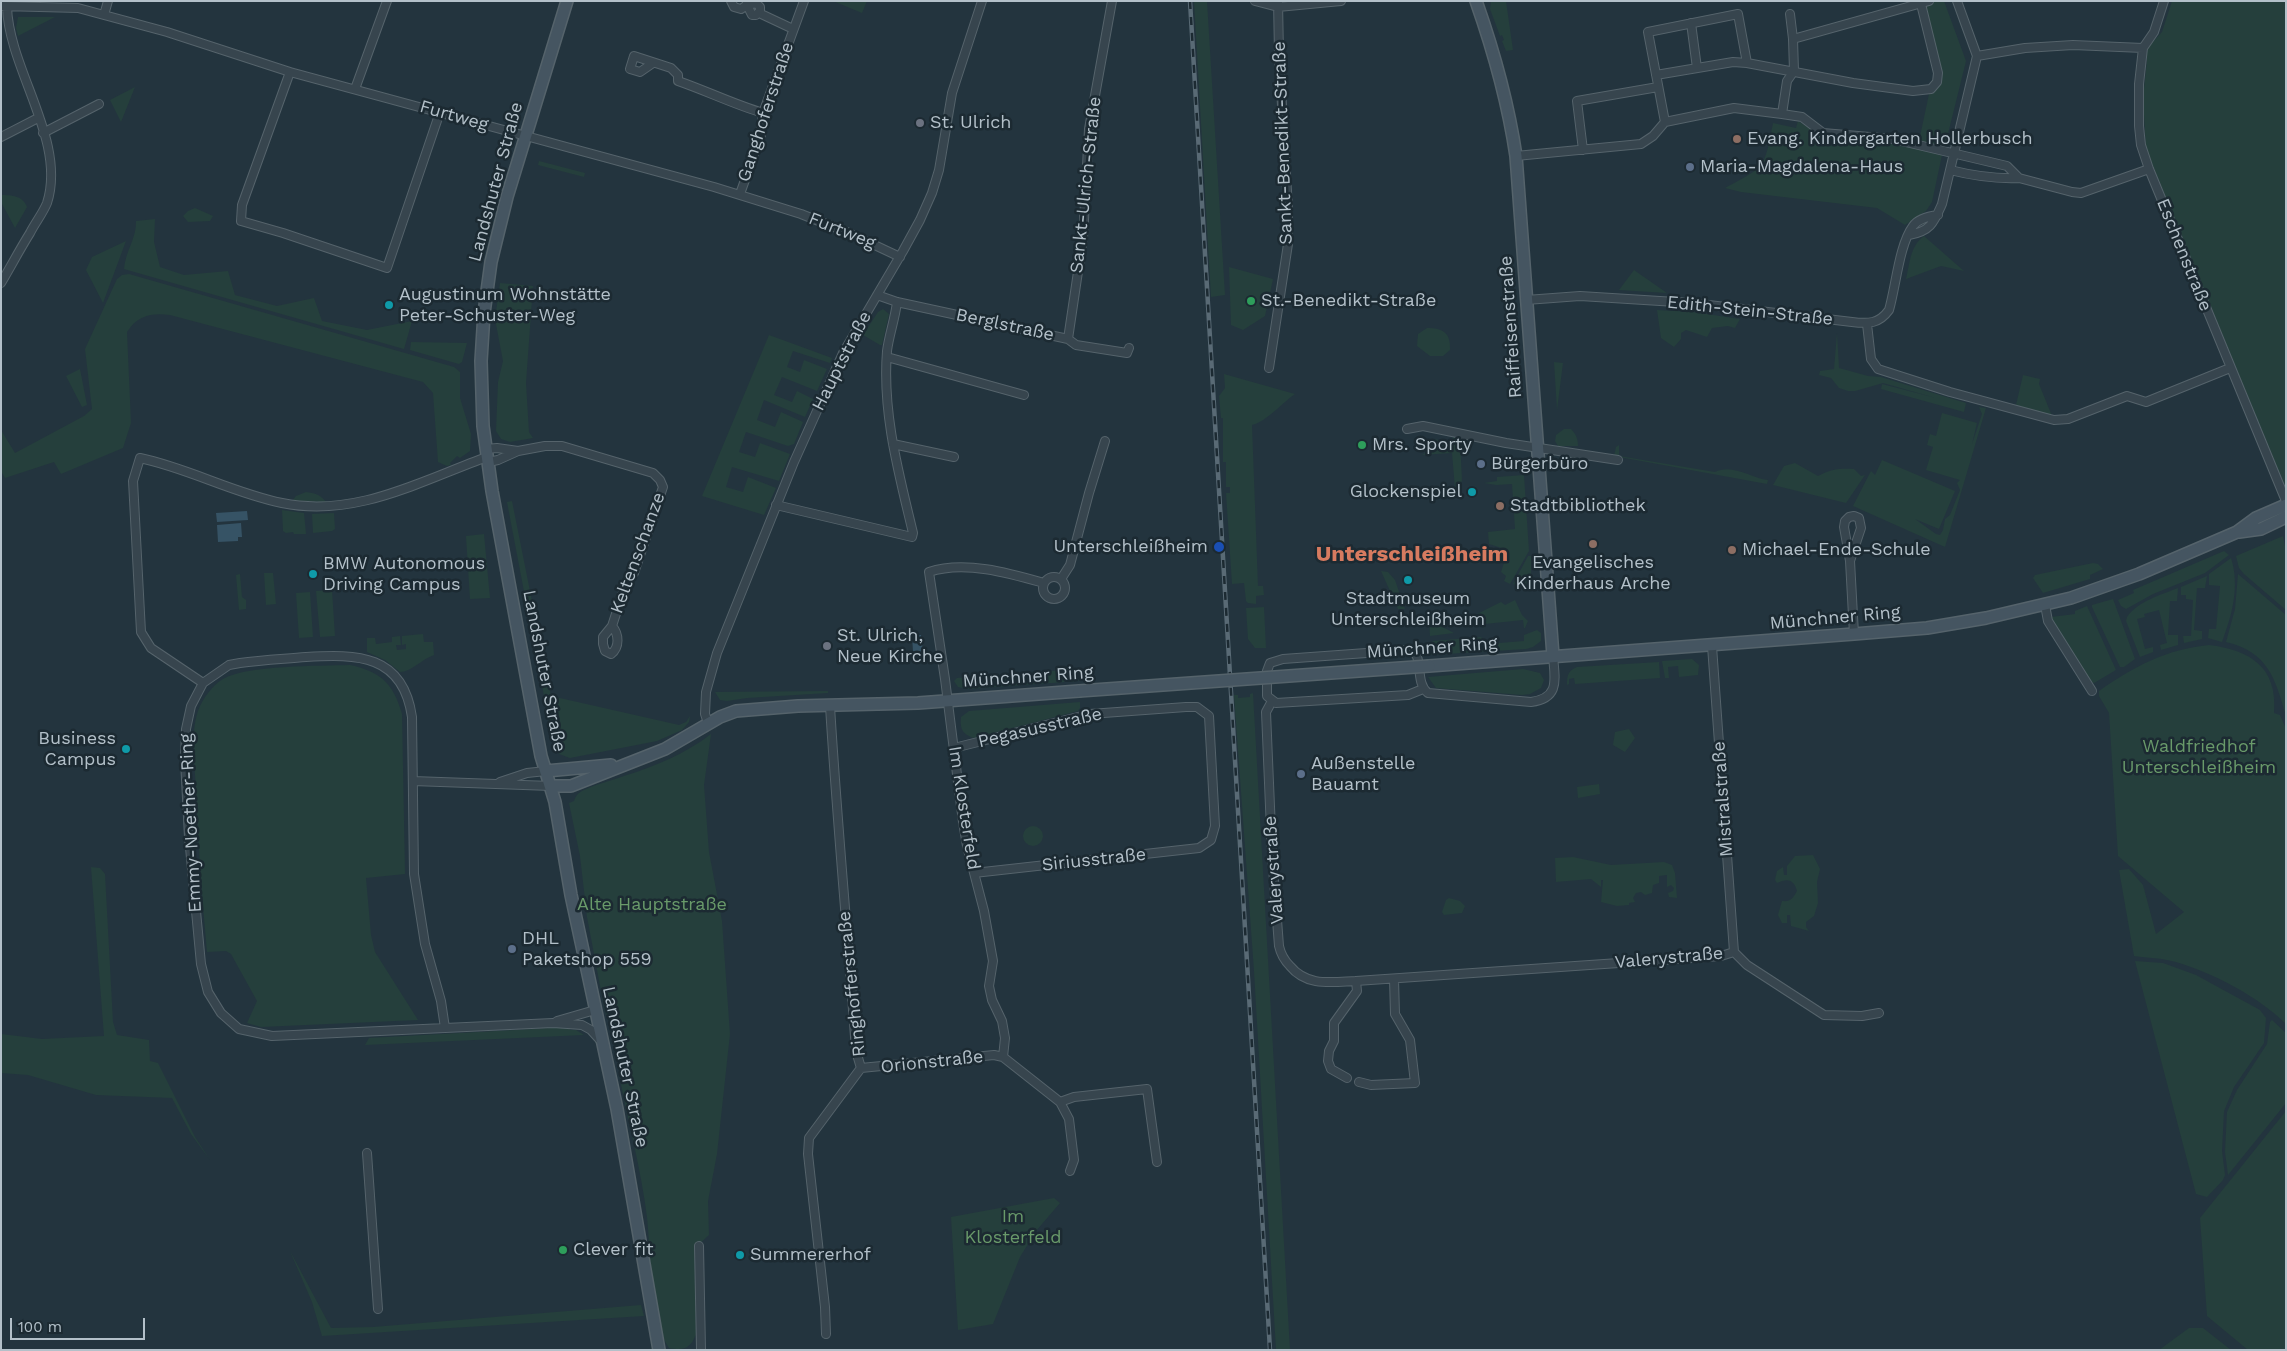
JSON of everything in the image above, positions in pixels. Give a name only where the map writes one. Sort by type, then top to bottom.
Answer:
[{"type":"main road","name":"Landshuter Straße","points":[[566,1],[497,232],[484,314],[481,398],[487,456],[541,756],[551,786],[594,1010],[627,1163],[659,1350]]},
{"type":"main road","name":"Raiffeisenstraße","points":[[1476,1],[1508,104],[1516,156],[1526,300],[1542,448],[1553,656]]},
{"type":"main road","name":"Münchner Ring","points":[[551,786],[571,786],[677,744],[708,723],[736,711],[948,701],[1712,646],[1927,628],[2045,605],[2139,574],[2237,532],[2256,518],[2286,503]]},
{"type":"main road","name":"Münchner Ring","points":[[2237,532],[2261,529],[2286,517]]},
{"type":"main road","name":"Münchner Ring","points":[[546,771],[626,764]]},
{"type":"street","points":[[104,15],[108,1]]},
{"type":"street","points":[[355,90],[387,1]]},
{"type":"street","points":[[731,1],[737,9],[751,4],[761,9],[759,14],[793,29]]},
{"type":"street","name":"Ganghoferstraße","points":[[740,194],[761,135],[762,113],[804,1]]},
{"type":"street","name":"Hauptstraße","points":[[708,723],[705,714],[710,673],[776,505],[824,391],[843,353],[920,220],[939,170],[952,93],[982,1]]},
{"type":"street","name":"Sankt-Ulrich-Straße","points":[[1068,339],[1083,238],[1089,129],[1112,1]]},
{"type":"street","points":[[1255,1],[1278,4],[1341,1]]},
{"type":"street","points":[[1793,39],[1929,1]]},
{"type":"street","points":[[1956,1],[1978,56],[1938,215],[1934,224],[1919,233],[1909,235],[1903,244],[1890,310],[1884,317],[1867,324],[1872,359],[1878,370],[2054,420],[2068,419],[2127,396],[2146,402],[2230,368]]},
{"type":"street","name":"Eschenstraße","points":[[2164,1],[2154,32],[2143,48],[2139,84],[2138,126],[2141,146],[2286,503]]},
{"type":"street","name":"Sankt-Benedikt-Straße","points":[[1269,368],[1288,244],[1288,208],[1278,54],[1278,4]]},
{"type":"street","points":[[1656,75],[1733,62],[1794,71],[1853,83],[1906,90],[1931,89],[1937,82],[1938,73],[1921,4]]},
{"type":"street","name":"Furtweg","points":[[4,7],[58,6],[78,8],[167,32],[290,72],[740,194],[841,230],[900,257]]},
{"type":"street","points":[[1,283],[48,200],[52,178],[52,164],[13,42],[4,7]]},
{"type":"street","points":[[1665,122],[1648,32],[1738,14],[1747,63]]},
{"type":"street","points":[[1782,114],[1787,81],[1794,71],[1790,14]]},
{"type":"street","points":[[1691,23],[1697,68]]},
{"type":"street","points":[[1978,56],[2025,48],[2073,45],[2143,48]]},
{"type":"street","points":[[653,63],[671,68],[678,74],[678,81],[714,94],[719,99],[732,104],[762,113]]},
{"type":"street","points":[[290,72],[242,205],[241,221],[387,268],[440,112]]},
{"type":"street","points":[[1583,150],[1577,102],[1658,87]]},
{"type":"street","points":[[43,133],[99,104]]},
{"type":"street","points":[[1516,156],[1641,144],[1653,136],[1665,122],[1734,108],[1802,117],[1823,133],[1894,139],[2007,166],[2019,178]]},
{"type":"street","points":[[1,137],[38,118]]},
{"type":"street","points":[[1950,170],[1994,179],[2005,176],[2019,178],[2082,193],[2149,169]]},
{"type":"street","name":"Berglstraße","points":[[877,295],[897,302],[1068,339],[1076,345],[1127,354],[1129,348]]},
{"type":"street","name":"Edith-Stein-Straße","points":[[1526,300],[1580,296],[1687,303],[1867,324]]},
{"type":"street","points":[[776,505],[912,537],[913,533],[900,482],[893,444],[887,357],[897,302]]},
{"type":"street","points":[[887,357],[1024,395]]},
{"type":"street","points":[[1407,429],[1423,426],[1506,444],[1561,450],[1618,460]]},
{"type":"street","points":[[1061,579],[1070,565],[1105,441]]},
{"type":"street","points":[[893,444],[954,456]]},
{"type":"street","name":"Keltenschanze","points":[[518,451],[496,448],[487,456],[498,460],[518,451],[545,446],[562,446],[653,473],[660,480],[663,487],[634,573],[625,586],[612,626]]},
{"type":"street","points":[[445,1028],[441,1001],[425,946],[414,874],[410,707],[400,683],[382,665],[351,655],[252,661],[229,665],[203,683],[151,648],[141,632],[133,481],[140,458],[209,482],[281,503],[336,507],[390,495],[487,456]]},
{"type":"street","points":[[1850,561],[1862,528],[1859,518],[1854,516],[1849,517],[1844,527],[1850,561],[1854,634]]},
{"type":"street","name":"Im Klosterfeld","points":[[1002,1057],[1005,1038],[1002,1021],[992,1000],[989,986],[993,961],[984,911],[959,801],[948,701],[929,572],[941,568],[995,570],[1044,583]]},
{"type":"street","points":[[1051,577],[1061,579],[1065,585],[1065,592],[1061,597],[1055,599],[1046,596],[1043,590],[1044,583],[1051,577]]},
{"type":"street","points":[[2045,605],[2048,621],[2092,691]]},
{"type":"street","name":"Mistralstraße","points":[[1712,646],[1734,952]]},
{"type":"street","points":[[1423,689],[1408,695],[1282,703],[1272,701],[1267,696],[1267,671],[1270,663],[1283,659],[1413,650],[1418,654],[1420,678],[1423,689],[1428,693],[1517,701],[1538,701],[1548,697],[1553,691],[1555,678],[1553,656]]},
{"type":"street","name":"Emmy-Noether-Ring","points":[[203,683],[188,716],[185,760],[195,909],[201,964],[212,1001],[221,1013],[239,1029],[272,1036],[553,1023],[582,1025],[591,1030],[602,1042]]},
{"type":"street","name":"Valerystraße","points":[[1272,701],[1266,712],[1272,854],[1280,955],[1292,969],[1307,980],[1323,984],[1721,956],[1734,952]]},
{"type":"street","name":"Ringhofferstraße","points":[[826,1334],[826,1307],[808,1154],[809,1138],[861,1068],[856,1051],[830,706]]},
{"type":"street","name":"Pegasusstraße","points":[[954,748],[1090,714],[1197,707],[1205,711],[1209,716],[1210,723],[1215,826],[1210,840]]},
{"type":"street","points":[[498,783],[527,773],[546,771]]},
{"type":"street","points":[[413,781],[551,786]]},
{"type":"street","name":"Siriusstraße","points":[[974,873],[1199,848],[1210,840]]},
{"type":"street","points":[[1734,952],[1747,965],[1824,1015],[1862,1016],[1879,1013]]},
{"type":"street","points":[[1360,1082],[1370,1085],[1415,1082],[1410,1040],[1396,1014],[1394,979]]},
{"type":"street","points":[[1347,1078],[1332,1069],[1328,1061],[1328,1050],[1334,1041],[1334,1022],[1357,991],[1356,981]]},
{"type":"street","name":"Emmy-Noether-Ring","points":[[553,1023],[594,1010]]},
{"type":"street","name":"Orionstraße","points":[[861,1068],[994,1055],[1002,1057]]},
{"type":"street","points":[[1002,1057],[1060,1102],[1069,1119],[1074,1160],[1070,1171]]},
{"type":"street","points":[[1060,1102],[1074,1097],[1148,1089],[1157,1162]]},
{"type":"street","points":[[367,1153],[378,1308]]},
{"type":"street","points":[[699,1246],[701,1350]]},
{"type":"green space","points":[[833,1],[867,1],[862,13]]},
{"type":"green space","points":[[1194,1],[1207,1],[1225,295],[1211,297]]},
{"type":"green space","points":[[1491,1],[1506,1],[1513,50],[1506,51],[1502,41],[1504,40],[1502,35],[1500,36],[1490,9]]},
{"type":"green space","points":[[1934,1],[1944,1],[1966,61],[1945,146],[1919,141],[1929,94],[1939,84],[1924,6]]},
{"type":"green space","points":[[2172,1],[2286,1],[2286,489],[2146,149],[2143,98],[2147,61],[2146,53],[2149,46],[2162,32]]},
{"type":"green space","points":[[18,17],[55,17],[18,36],[16,28]]},
{"type":"green space","points":[[135,87],[121,122],[110,100]]},
{"type":"green space","points":[[1798,121],[1818,134],[1891,143],[1942,155],[1932,202],[1926,211],[1905,225],[1877,208],[1741,192],[1725,188],[1749,175],[1761,165],[1765,158],[1773,123],[1796,128]]},
{"type":"green space","points":[[539,161],[585,173],[584,177],[538,165]]},
{"type":"green space","points":[[1,195],[20,198],[27,207],[15,228],[1,202]]},
{"type":"green space","points":[[195,208],[213,216],[210,221],[188,222],[183,216]]},
{"type":"green space","points":[[155,219],[154,242],[160,267],[184,275],[228,271],[235,295],[277,306],[314,298],[322,321],[367,330],[412,321],[404,349],[124,269],[126,257],[135,233],[136,221]]},
{"type":"green space","points":[[1924,236],[1964,271],[1941,266],[1906,279],[1913,250]]},
{"type":"green space","points":[[126,241],[103,303],[86,270],[92,257]]},
{"type":"green space","points":[[1229,267],[1273,279],[1265,316],[1243,330],[1231,325]]},
{"type":"green space","points":[[1634,270],[1667,293],[1619,290]]},
{"type":"green space","points":[[129,274],[454,367],[460,372],[460,398],[471,434],[470,451],[460,458],[457,456],[450,463],[451,465],[447,466],[438,462],[433,393],[423,382],[170,315],[157,314],[146,316],[136,322],[127,332],[131,423],[123,448],[61,474],[54,462],[5,478],[1,471],[1,430],[15,453],[84,416],[92,409],[85,349],[117,279],[122,275]]},
{"type":"green space","points":[[500,283],[533,286],[526,383],[529,432],[533,438],[510,442],[501,439],[496,431],[498,382],[503,361],[495,319]]},
{"type":"green space","points":[[883,309],[889,314],[882,345],[880,345],[863,335],[878,312]]},
{"type":"green space","points":[[1657,310],[1693,312],[1740,319],[1735,328],[1728,326],[1712,328],[1707,337],[1686,330],[1681,333],[1681,339],[1674,347],[1661,338]]},
{"type":"green space","points":[[1427,328],[1442,330],[1449,339],[1450,350],[1443,356],[1430,356],[1417,346],[1418,334]]},
{"type":"green space","points":[[1837,333],[1839,368],[1868,376],[1881,377],[1966,403],[1964,412],[1881,389],[1882,384],[1936,398],[1883,383],[1855,391],[1839,388],[1831,378],[1819,375],[1820,371],[1834,369]]},
{"type":"green space","points":[[769,335],[832,358],[830,363],[793,351],[787,367],[800,372],[804,360],[827,369],[817,391],[782,377],[774,395],[792,402],[797,391],[813,399],[805,417],[764,400],[757,420],[775,427],[781,412],[803,422],[794,444],[788,446],[746,432],[739,452],[755,457],[760,443],[790,454],[779,481],[732,467],[726,487],[743,492],[748,477],[776,488],[764,515],[702,496]]},
{"type":"green space","points":[[411,342],[467,343],[462,362],[459,364],[410,350]]},
{"type":"green space","points":[[1554,362],[1563,363],[1557,410]]},
{"type":"green space","points":[[80,369],[87,405],[82,407],[66,376]]},
{"type":"green space","points":[[1224,374],[1295,394],[1268,416],[1252,425],[1258,586],[1263,586],[1264,595],[1256,596],[1256,604],[1246,601],[1244,583],[1232,584],[1226,493],[1230,493],[1230,487],[1226,487],[1226,462],[1223,462],[1223,418],[1221,418],[1219,396],[1225,388]]},
{"type":"green space","points":[[2023,375],[2040,379],[2039,384],[2052,416],[2016,405]]},
{"type":"green space","points":[[1979,407],[1986,408],[1945,547],[1853,506],[1871,471],[1875,475],[1882,460],[1955,491],[1939,529],[1915,519],[1940,535],[1945,519],[1950,515],[1960,490],[1957,483],[1960,480],[1926,470],[1933,447],[1927,445],[1930,434],[1936,436],[1942,413],[1977,423],[1972,444],[1982,414]]},
{"type":"green space","points":[[1564,429],[1571,429],[1573,431],[1578,441],[1578,446],[1558,446],[1555,441],[1556,435]]},
{"type":"green space","points":[[1453,437],[1460,439],[1462,481],[1455,489],[1452,453],[1422,455],[1427,452],[1424,441],[1434,439],[1452,443]]},
{"type":"green space","points":[[1619,445],[1619,456],[1715,472],[1728,469],[1735,470],[1768,480],[1767,484],[1614,456],[1616,447]]},
{"type":"green space","points":[[1795,463],[1818,476],[1831,470],[1844,469],[1854,469],[1861,476],[1865,475],[1846,503],[1773,485],[1784,466]]},
{"type":"green space","points":[[1524,475],[1529,551],[1510,584],[1504,581],[1506,576],[1501,572],[1508,550],[1489,544],[1488,532],[1515,529],[1512,484],[1496,485],[1484,483],[1497,481],[1497,477]]},
{"type":"green space","points":[[306,492],[318,495],[326,502],[292,501],[296,496]]},
{"type":"green space","points":[[512,501],[551,696],[679,725],[686,722],[690,716],[689,722],[682,730],[657,741],[570,758],[559,754],[551,733],[507,502]]},
{"type":"green space","points":[[282,510],[304,513],[306,534],[286,533],[283,531]]},
{"type":"green space","points":[[334,513],[335,529],[313,533],[312,514]]},
{"type":"green space","points":[[484,534],[490,598],[470,599],[466,536]]},
{"type":"green space","points":[[2283,536],[2286,551],[2286,610],[2244,574],[2239,568],[2236,556]]},
{"type":"green space","points":[[2224,551],[2229,555],[2205,573],[2153,594],[2126,609],[2121,606],[2118,600],[2134,593],[2133,590]]},
{"type":"green space","points":[[1528,556],[1531,556],[1531,591],[1513,584]]},
{"type":"green space","points":[[2231,558],[2235,579],[2234,600],[2222,642],[2208,638],[2209,629],[2216,629],[2220,586],[2209,585],[2209,574]]},
{"type":"green space","points":[[2093,563],[2098,564],[2103,569],[2090,575],[2090,579],[2043,593],[2033,578],[2035,575]]},
{"type":"green space","points":[[1381,571],[1388,572],[1395,580],[1405,609],[1398,609]]},
{"type":"green space","points":[[264,573],[273,573],[276,604],[266,605]]},
{"type":"green space","points":[[240,574],[242,597],[246,600],[246,609],[239,610],[236,575]]},
{"type":"green space","points":[[2238,574],[2286,615],[2286,716],[2278,690],[2268,669],[2261,660],[2252,652],[2226,642],[2235,609]]},
{"type":"green space","points":[[2207,576],[2205,588],[2197,588],[2194,630],[2202,631],[2202,639],[2184,643],[2183,636],[2191,636],[2193,600],[2186,599],[2186,595],[2181,595],[2181,587]]},
{"type":"green space","points":[[2178,588],[2177,601],[2170,601],[2168,635],[2178,635],[2178,645],[2161,650],[2160,645],[2167,643],[2159,610],[2144,614],[2145,617],[2137,619],[2145,649],[2153,647],[2153,652],[2140,657],[2126,621],[2127,617],[2143,603]]},
{"type":"green space","points":[[332,590],[335,636],[320,637],[316,591]]},
{"type":"green space","points":[[310,592],[313,637],[299,638],[296,593]]},
{"type":"green space","points":[[2113,599],[2135,659],[2124,667],[2120,667],[2092,607],[2092,605]]},
{"type":"green space","points":[[1515,600],[1522,615],[1528,621],[1525,628],[1523,620],[1485,624],[1485,628],[1477,625],[1477,614],[1501,602],[1505,605]]},
{"type":"green space","points":[[2087,606],[2116,670],[2094,683],[2089,681],[2051,617],[2075,614],[2075,611]]},
{"type":"green space","points":[[1264,607],[1266,648],[1255,648],[1248,639],[1246,608]]},
{"type":"green space","points":[[1429,620],[1454,633],[1430,636]]},
{"type":"green space","points":[[1537,630],[1541,633],[1541,641],[1533,647],[1526,649],[1429,655],[1426,650],[1433,641],[1481,637],[1487,644],[1524,641],[1524,635]]},
{"type":"green space","points":[[423,634],[424,642],[433,642],[434,655],[404,671],[400,672],[385,660],[367,652],[367,638],[375,638],[376,644],[392,642],[392,637],[400,636],[401,645],[396,645],[397,650],[406,649],[406,644],[402,645],[402,636]]},
{"type":"green space","name":"Waldfriedhof Unterschleißheim","points":[[2209,645],[2237,651],[2258,664],[2266,673],[2271,684],[2274,697],[2274,713],[2280,715],[2286,729],[2286,1024],[2263,1004],[2220,979],[2171,961],[2134,956],[2119,870],[2129,869],[2143,885],[2156,934],[2184,912],[2118,856],[2109,713],[2099,696],[2099,691],[2125,674],[2165,655]]},
{"type":"green space","points":[[1692,659],[1699,665],[1698,675],[1679,677],[1678,666],[1668,667],[1669,678],[1665,678],[1662,661]]},
{"type":"green space","points":[[1659,662],[1660,678],[1575,684],[1574,678],[1569,679],[1569,684],[1567,685],[1569,674],[1577,667]]},
{"type":"green space","points":[[350,665],[370,671],[384,680],[394,694],[402,714],[405,874],[366,878],[371,935],[375,952],[418,1020],[261,1027],[247,1023],[257,1001],[231,954],[226,951],[207,952],[200,871],[194,760],[194,730],[198,711],[202,702],[215,685],[234,674],[284,667]]},
{"type":"green space","points":[[1078,669],[1079,681],[968,689],[958,687],[954,681],[957,678]]},
{"type":"green space","points":[[1523,669],[1540,673],[1544,680],[1541,688],[1530,694],[1522,695],[1436,688],[1428,677]]},
{"type":"green space","points":[[828,691],[828,693],[727,701],[720,700],[715,692]]},
{"type":"green space","points":[[1253,693],[1290,1350],[1276,1350],[1254,971],[1234,695],[1238,695],[1238,698],[1250,697],[1250,694]]},
{"type":"green space","points":[[1080,702],[1078,711],[974,738],[964,733],[961,725],[961,717],[969,711]]},
{"type":"green space","points":[[1629,729],[1635,738],[1625,752],[1613,745],[1615,732]]},
{"type":"green space","name":"Alte Hauptstraße","points":[[711,734],[704,785],[709,852],[722,921],[730,1034],[717,1154],[708,1201],[709,1235],[695,1248],[696,1334],[692,1343],[683,1349],[674,1349],[669,1348],[662,1335],[654,1303],[647,1217],[638,1163],[619,1074],[616,1042],[612,1026],[605,1012],[587,917],[580,856],[569,803],[574,801],[578,794],[584,790],[670,759],[691,748]]},
{"type":"green space","points":[[1599,784],[1600,794],[1578,798],[1577,787]]},
{"type":"green space","points":[[1033,826],[1040,829],[1043,836],[1040,843],[1033,846],[1026,843],[1023,836],[1026,829]]},
{"type":"green space","points":[[1813,855],[1820,869],[1817,882],[1818,903],[1814,916],[1806,922],[1806,927],[1809,931],[1791,926],[1790,915],[1787,915],[1787,923],[1782,923],[1778,915],[1782,901],[1791,899],[1797,891],[1794,884],[1790,881],[1784,880],[1777,883],[1775,880],[1777,871],[1783,867],[1784,875],[1787,875],[1787,866],[1795,856]]},
{"type":"green space","points":[[1573,857],[1611,865],[1664,862],[1672,865],[1675,873],[1677,898],[1669,897],[1668,893],[1673,891],[1674,888],[1671,885],[1667,887],[1667,875],[1659,876],[1659,883],[1653,885],[1652,893],[1645,895],[1641,892],[1636,893],[1633,898],[1635,902],[1629,903],[1629,905],[1617,906],[1601,902],[1603,880],[1601,880],[1601,887],[1591,879],[1556,882],[1555,858]]},
{"type":"green space","points":[[91,867],[100,868],[105,874],[113,1022],[117,1035],[149,1040],[150,1061],[158,1063],[195,1137],[210,1160],[191,1134],[172,1098],[96,1095],[28,1075],[1,1073],[1,1034],[42,1039],[104,1036]]},
{"type":"green space","points":[[1449,898],[1460,901],[1465,906],[1462,913],[1444,915],[1442,912],[1446,900]]},
{"type":"green space","points":[[2135,961],[2163,963],[2196,975],[2260,1010],[2266,1018],[2264,1043],[2234,1087],[2224,1111],[2222,1151],[2225,1175],[2223,1180],[2207,1197],[2196,1194]]},
{"type":"green space","points":[[2272,1020],[2286,1033],[2286,1103],[2228,1175],[2225,1152],[2227,1112],[2237,1090],[2267,1044],[2270,1022]]},
{"type":"green space","points":[[569,1027],[570,1030],[576,1030],[584,1035],[365,1045],[369,1038]]},
{"type":"green space","points":[[2286,1111],[2286,1350],[2248,1350],[2207,1316],[2200,1218]]},
{"type":"green space","points":[[1054,1198],[1060,1203],[1036,1231],[1020,1257],[993,1324],[958,1330],[951,1217]]},
{"type":"green space","points":[[290,1251],[331,1328],[373,1327],[641,1305],[644,1316],[322,1336],[312,1302]]},
{"type":"green space","points":[[2189,1328],[2203,1328],[2231,1350],[2159,1350]]},
{"type":"water","points":[[247,511],[248,520],[217,522],[216,513]]},
{"type":"water","points":[[241,523],[242,537],[238,537],[238,541],[218,542],[217,525]]},
{"type":"water","points":[[912,635],[921,635],[923,652],[913,652]]},
{"type":"railway","points":[[1190,1],[1270,1350]]},
{"type":"place","name":"St. Ulrich","points":[[920,123]]},
{"type":"place","name":"Evang. Kindergarten Hollerbusch","points":[[1737,139]]},
{"type":"place","name":"Maria-Magdalena-Haus","points":[[1690,167]]},
{"type":"place","name":"St.-Benedikt-Straße","points":[[1251,301]]},
{"type":"place","name":"Augustinum Wohnstätte Peter-Schuster-Weg","points":[[389,305]]},
{"type":"place","name":"Mrs. Sporty","points":[[1362,445]]},
{"type":"place","name":"Bürgerbüro","points":[[1481,464]]},
{"type":"place","name":"Glockenspiel","points":[[1472,492]]},
{"type":"place","name":"Stadtbibliothek","points":[[1500,506]]},
{"type":"place","name":"Evangelisches Kinderhaus Arche","points":[[1593,544]]},
{"type":"place","name":"Unterschleißheim","points":[[1219,547]]},
{"type":"place","name":"Michael-Ende-Schule","points":[[1732,550]]},
{"type":"place","name":"BMW Autonomous Driving Campus","points":[[313,574]]},
{"type":"place","name":"Stadtmuseum Unterschleißheim","points":[[1408,580]]},
{"type":"place","name":"St. Ulrich, Neue Kirche","points":[[827,646]]},
{"type":"place","name":"Business Campus","points":[[126,749]]},
{"type":"place","name":"Außenstelle Bauamt","points":[[1301,774]]},
{"type":"place","name":"DHL Paketshop 559","points":[[512,949]]},
{"type":"place","name":"Clever fit","points":[[563,1250]]},
{"type":"place","name":"Summererhof","points":[[740,1255]]},
{"type":"district","name":"Unterschleißheim","points":[[1412,555]]}]
